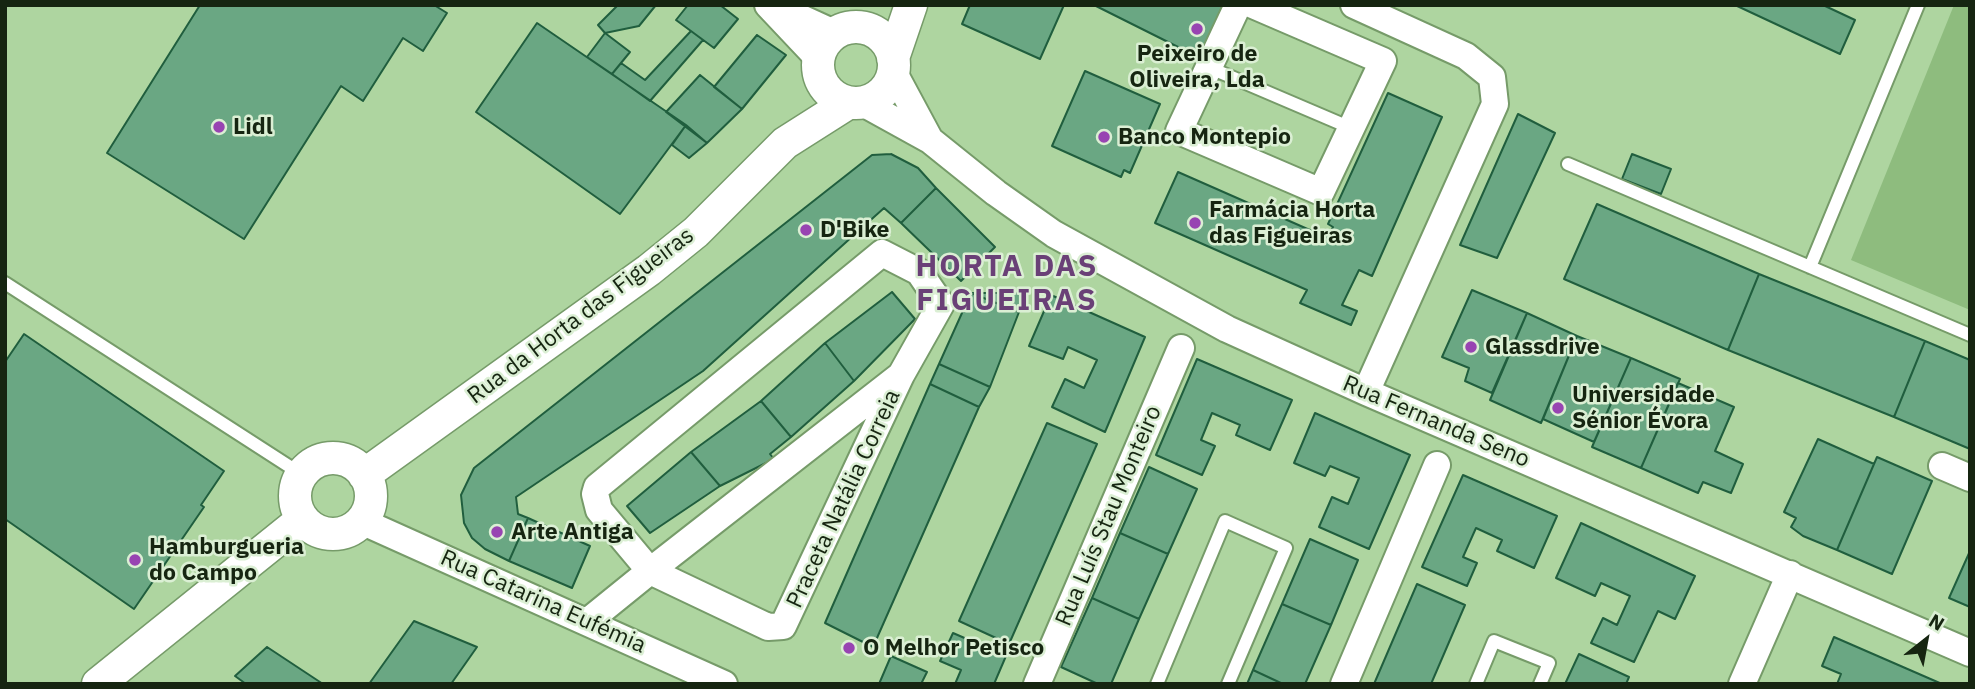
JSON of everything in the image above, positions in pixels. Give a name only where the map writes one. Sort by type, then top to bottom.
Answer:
[{"type":"street","points":[[770,5],[833,48]]},
{"type":"street","name":"Rua da Horta das Figueiras","points":[[785,143],[833,48],[888,5]]},
{"type":"street","points":[[833,48],[824,86],[834,97],[856,103],[877,97],[887,87],[911,5]]},
{"type":"street","points":[[1238,5],[1179,131],[1321,192],[1383,61],[1253,5]]},
{"type":"street","points":[[1354,5],[1466,56],[1492,77],[1495,104],[1366,392]]},
{"type":"street","points":[[833,48],[877,33],[887,44],[893,65]]},
{"type":"street","name":"Rua Fernanda Seno","points":[[893,65],[930,139]]},
{"type":"street","name":"Rua da Horta das Figueiras","points":[[364,475],[649,270],[696,232],[785,143],[856,103]]},
{"type":"street","name":"Rua Fernanda Seno","points":[[856,103],[930,139],[996,193],[1054,234],[1116,271],[1227,328],[1366,392],[1970,653]]},
{"type":"street","points":[[650,571],[599,510],[595,503],[597,487],[883,253],[919,272],[941,304],[901,375]]},
{"type":"street","name":"Rua Luís Stau Monteiro","points":[[1037,684],[1181,348]]},
{"type":"street","name":"Praceta Natália Correia","points":[[650,571],[768,627],[783,626],[901,375]]},
{"type":"street","name":"Praceta Natália Correia","points":[[587,622],[901,375]]},
{"type":"street","points":[[340,458],[354,464],[364,475],[370,488],[370,504],[361,521],[340,534],[325,534],[303,519],[295,503],[295,488],[301,474],[318,461],[340,458]]},
{"type":"street","points":[[1344,684],[1437,466]]},
{"type":"street","points":[[1942,466],[1970,478]]},
{"type":"street","points":[[98,684],[303,519]]},
{"type":"street","name":"Rua Catarina Eufémia","points":[[361,521],[724,684]]},
{"type":"street","points":[[1742,684],[1790,574]]},
{"type":"lane","points":[[1810,267],[1918,5]]},
{"type":"lane","points":[[1208,67],[1351,128]]},
{"type":"lane","points":[[1568,163],[1970,335]]},
{"type":"lane","points":[[5,283],[301,474]]},
{"type":"lane","points":[[1157,684],[1225,521],[1286,548],[1228,684]]},
{"type":"lane","points":[[1476,684],[1494,641],[1549,663],[1540,684]]},
{"type":"green space","points":[[1954,5],[1970,5],[1970,310],[1851,260]]},
{"type":"building","name":"Lidl","points":[[200,5],[434,5],[447,13],[423,51],[403,38],[363,101],[341,86],[244,239],[107,153]]},
{"type":"building","points":[[618,5],[656,5],[639,26],[605,33],[598,25]]},
{"type":"building","points":[[688,5],[720,5],[738,19],[714,48],[676,20]]},
{"type":"building","points":[[970,5],[1064,5],[1040,59],[962,24]]},
{"type":"building","points":[[1094,5],[1223,5],[1200,58]]},
{"type":"building","points":[[1735,5],[1823,5],[1855,20],[1840,54]]},
{"type":"building","points":[[537,23],[686,125],[620,214],[476,112]]},
{"type":"building","points":[[691,31],[703,40],[650,101],[612,74],[621,63],[645,80]]},
{"type":"building","points":[[605,33],[630,52],[612,74],[587,57]]},
{"type":"building","points":[[757,35],[786,55],[742,109],[714,87]]},
{"type":"building","points":[[1085,71],[1160,104],[1130,173],[1124,170],[1121,177],[1052,146]]},
{"type":"building","points":[[700,75],[742,109],[707,143],[666,112]]},
{"type":"building","points":[[1388,93],[1442,117],[1372,276],[1359,270],[1342,305],[1357,311],[1351,325],[1300,303],[1307,290],[1155,223],[1178,172],[1328,238],[1333,227],[1328,224]]},
{"type":"building","points":[[1518,114],[1555,133],[1497,258],[1460,245]]},
{"type":"building","points":[[686,125],[707,143],[689,158],[672,145]]},
{"type":"building","points":[[891,154],[918,168],[936,188],[901,223],[884,208],[703,371],[516,497],[518,514],[528,518],[509,561],[485,549],[472,538],[464,523],[461,495],[474,468],[872,155]]},
{"type":"building","points":[[1632,154],[1671,169],[1661,194],[1622,179]]},
{"type":"building","points":[[936,188],[995,247],[961,281],[901,223]]},
{"type":"building","points":[[1597,204],[1759,274],[1728,350],[1564,279]]},
{"type":"building","points":[[1759,274],[1925,341],[1894,417],[1728,350]]},
{"type":"building","points":[[1472,290],[1527,313],[1492,393],[1465,381],[1469,368],[1442,357]]},
{"type":"building","points":[[892,292],[915,319],[854,381],[825,343]]},
{"type":"building","points":[[971,293],[1019,312],[990,387],[939,364]]},
{"type":"building","points":[[971,293],[1027,293],[1019,312]]},
{"type":"building","points":[[1051,295],[1145,337],[1105,432],[1052,407],[1065,379],[1084,388],[1097,360],[1068,347],[1063,359],[1029,346]]},
{"type":"building","points":[[1527,313],[1577,336],[1541,423],[1490,400]]},
{"type":"building","points":[[24,334],[224,471],[201,505],[204,507],[134,609],[5,519],[5,362]]},
{"type":"building","points":[[1577,336],[1631,358],[1594,442],[1543,419]]},
{"type":"building","points":[[1925,341],[1970,360],[1970,449],[1894,417]]},
{"type":"building","points":[[825,343],[854,381],[791,437],[761,401]]},
{"type":"building","points":[[1631,358],[1680,379],[1641,468],[1592,447]]},
{"type":"building","points":[[1197,359],[1292,400],[1270,450],[1236,435],[1240,425],[1212,413],[1201,440],[1215,446],[1202,475],[1156,455]]},
{"type":"building","points":[[939,364],[990,387],[979,407],[930,384]]},
{"type":"building","points":[[1678,383],[1734,407],[1715,451],[1743,464],[1731,493],[1703,482],[1698,493],[1641,468]]},
{"type":"building","points":[[930,384],[979,407],[873,647],[825,623]]},
{"type":"building","points":[[761,401],[791,437],[770,454],[774,459],[720,486],[691,452]]},
{"type":"building","points":[[1315,413],[1410,455],[1369,549],[1319,527],[1332,497],[1348,504],[1359,478],[1330,466],[1325,476],[1294,463]]},
{"type":"building","points":[[1047,423],[1097,444],[1009,644],[959,621]]},
{"type":"building","points":[[1818,439],[1874,464],[1837,550],[1803,536],[1791,527],[1796,518],[1784,512]]},
{"type":"building","points":[[691,452],[720,486],[650,533],[627,506]]},
{"type":"building","points":[[1877,457],[1932,481],[1892,574],[1837,550]]},
{"type":"building","points":[[1149,467],[1197,489],[1168,554],[1120,533]]},
{"type":"building","points":[[1463,475],[1557,516],[1534,568],[1497,551],[1502,540],[1476,528],[1463,557],[1477,563],[1467,586],[1422,567]]},
{"type":"building","points":[[528,518],[590,546],[572,588],[509,561]]},
{"type":"building","points":[[1581,523],[1695,576],[1675,619],[1658,611],[1634,662],[1591,643],[1603,618],[1617,625],[1630,596],[1601,583],[1595,596],[1556,578]]},
{"type":"building","points":[[1120,533],[1168,554],[1139,619],[1092,598]]},
{"type":"building","points":[[1310,539],[1358,560],[1331,625],[1282,604]]},
{"type":"building","points":[[1970,551],[1970,607],[1949,598]]},
{"type":"building","points":[[1417,584],[1465,605],[1431,684],[1374,684]]},
{"type":"building","points":[[1092,598],[1139,619],[1111,684],[1098,684],[1061,667]]},
{"type":"building","points":[[1282,604],[1331,625],[1305,684],[1283,684],[1253,670]]},
{"type":"building","points":[[414,621],[477,647],[451,684],[369,684]]},
{"type":"building","points":[[953,633],[1006,656],[994,684],[955,684],[961,670],[940,661]]},
{"type":"building","points":[[1834,637],[1942,684],[1837,684],[1841,674],[1822,666]]},
{"type":"building","points":[[267,647],[323,684],[246,684],[235,676]]},
{"type":"building","points":[[1579,654],[1629,677],[1626,684],[1565,684]]},
{"type":"building","points":[[891,656],[927,672],[921,684],[879,684]]},
{"type":"building","points":[[1253,670],[1283,684],[1247,684]]},
{"type":"place","name":"Peixeiro de Oliveira, Lda","points":[[1197,29]]},
{"type":"place","name":"Lidl","points":[[219,127]]},
{"type":"place","name":"Banco Montepio","points":[[1104,137]]},
{"type":"place","name":"Farmácia Horta das Figueiras","points":[[1195,223]]},
{"type":"place","name":"D'Bike","points":[[806,230]]},
{"type":"place","name":"Glassdrive","points":[[1471,347]]},
{"type":"place","name":"Universidade Sénior Évora","points":[[1558,408]]},
{"type":"place","name":"Arte Antiga","points":[[497,532]]},
{"type":"place","name":"Hamburgueria do Campo","points":[[135,560]]},
{"type":"place","name":"O Melhor Petisco","points":[[849,648]]},
{"type":"district","name":"HORTA DAS FIGUEIRAS","points":[[1007,284]]}]
